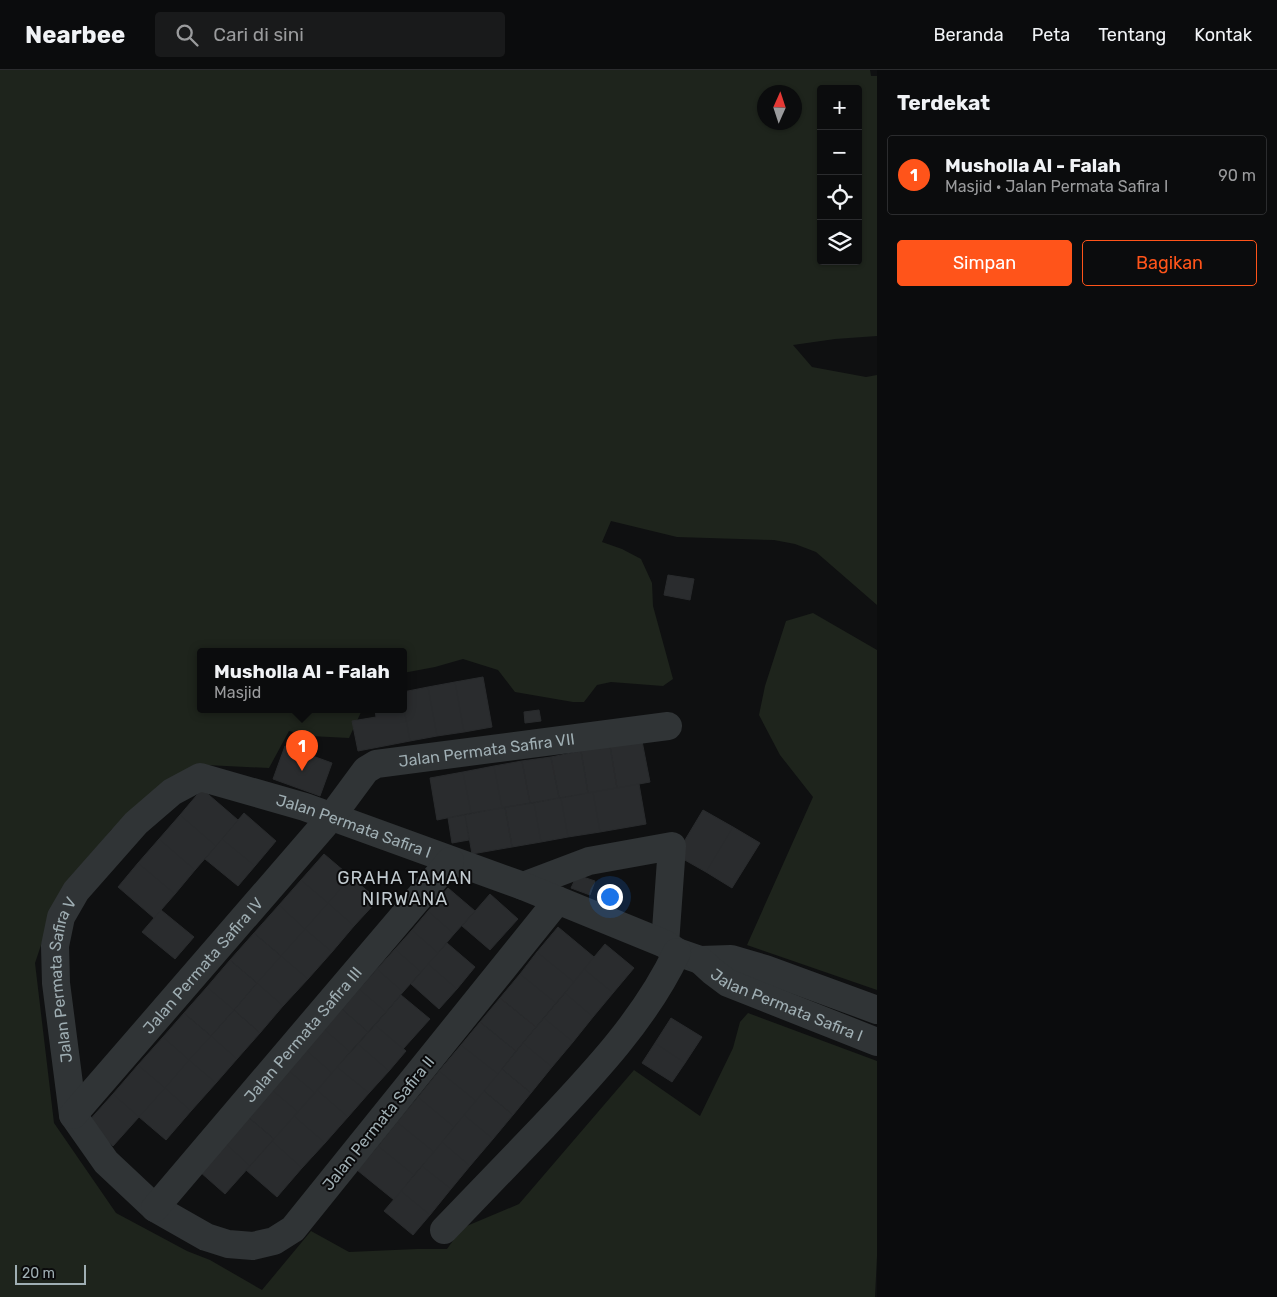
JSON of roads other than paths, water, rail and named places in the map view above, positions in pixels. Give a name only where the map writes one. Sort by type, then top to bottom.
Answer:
[{"type":"street","name":"Jalan Permata Safira VII","points":[[332,816],[366,770],[376,764],[668,726]]},
{"type":"street","name":"Jalan Permata Safira I","points":[[200,777],[332,816],[450,861],[523,886],[681,952],[728,983],[877,1042]]},
{"type":"street","name":"Jalan Permata Safira V","points":[[155,1208],[106,1162],[73,1115],[56,983],[55,946],[61,917],[76,891],[136,823],[172,792],[200,777]]},
{"type":"street","name":"Jalan Permata Safira IV","points":[[73,1115],[332,816]]},
{"type":"street","points":[[444,1230],[585,1083],[639,1017],[681,952],[672,846],[589,861],[523,886]]},
{"type":"street","name":"Jalan Permata Safira III","points":[[155,1208],[450,861]]},
{"type":"street","name":"Jalan Permata Safira II","points":[[155,1208],[206,1237],[228,1244],[253,1246],[274,1241],[292,1229],[558,900]]},
{"type":"street","name":"Jalan Permata Safira I","points":[[681,952],[731,959],[765,969],[877,1010]]},
{"type":"street","points":[[807,1014],[815,988]]},
{"type":"place","name":"Musholla Al - Falah","points":[[302,771]]},
{"type":"district","name":"GRAHA TAMAN NIRWANA","points":[[405,888]]}]
